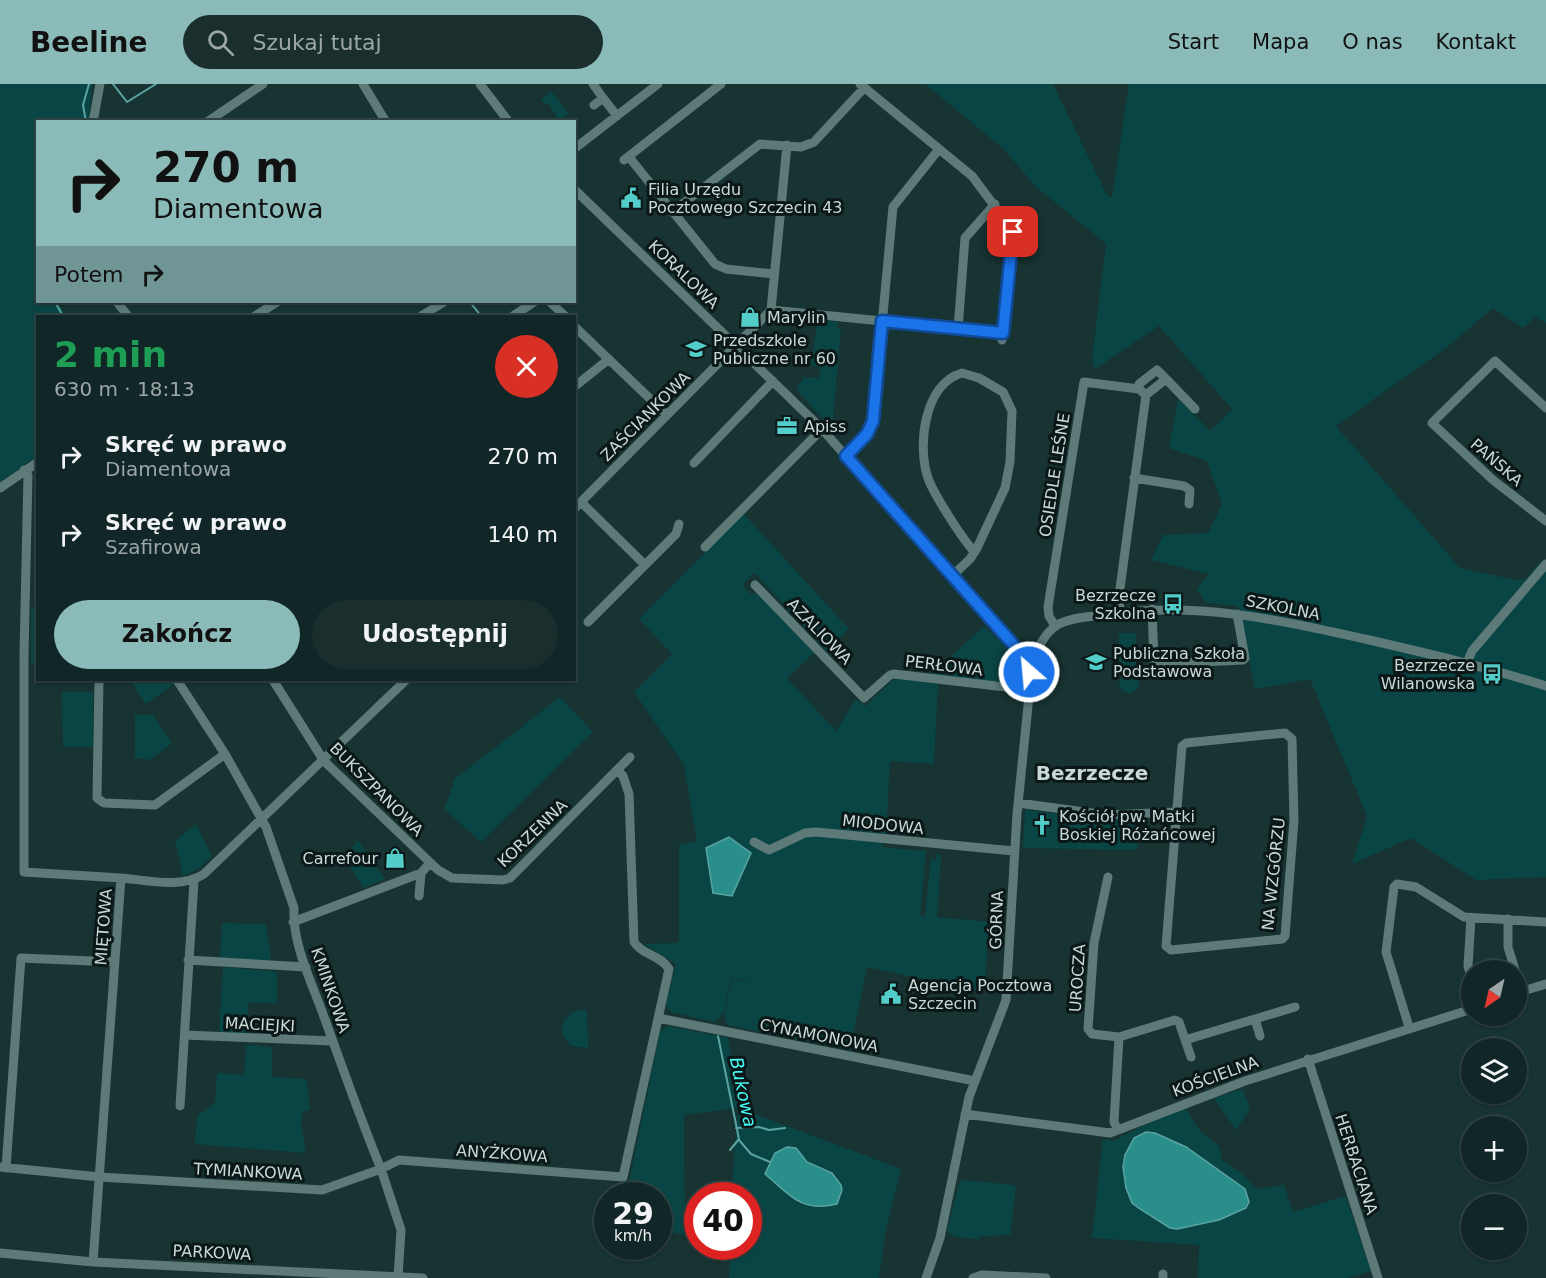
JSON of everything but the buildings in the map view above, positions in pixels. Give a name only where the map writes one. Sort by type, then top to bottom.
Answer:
[{"type":"street","points":[[93,120],[100,84]]},
{"type":"street","points":[[210,120],[263,84]]},
{"type":"street","points":[[363,84],[383,120]]},
{"type":"street","points":[[480,84],[507,120]]},
{"type":"street","points":[[593,84],[617,116]]},
{"type":"street","points":[[576,147],[658,84]]},
{"type":"street","points":[[718,85],[627,158],[718,266],[774,274]]},
{"type":"street","points":[[672,212],[760,144],[787,145],[803,146],[819,138],[862,86],[972,176],[1011,228],[1014,237],[1003,336],[958,328],[771,310],[787,145]]},
{"type":"street","points":[[594,105],[603,98]]},
{"type":"street","points":[[846,456],[867,434],[873,421],[893,207],[939,148]]},
{"type":"street","name":"KORALOWA","points":[[576,191],[822,429],[953,575],[1026,661]]},
{"type":"street","points":[[958,328],[965,238],[995,204]]},
{"type":"street","points":[[118,303],[127,315]]},
{"type":"street","points":[[257,315],[276,303]]},
{"type":"street","points":[[423,315],[442,303]]},
{"type":"street","points":[[514,315],[532,303]]},
{"type":"street","points":[[551,303],[564,315]]},
{"type":"street","name":"ZAŚCIANKOWA","points":[[578,505],[771,310]]},
{"type":"street","points":[[576,328],[667,415]]},
{"type":"street","points":[[576,385],[609,359]]},
{"type":"street","name":"PAŃSKA","points":[[1546,408],[1495,361],[1432,423],[1493,480],[1546,521]]},
{"type":"street","points":[[1120,612],[1119,596],[1143,392],[1139,384],[1154,370],[1157,370],[1195,409]]},
{"type":"street","points":[[953,575],[975,552],[1005,488],[1010,462],[1012,411],[1006,396],[999,389],[979,378],[962,373],[946,382],[935,395],[926,429],[924,461],[936,496],[975,552]]},
{"type":"street","points":[[1143,392],[1166,379]]},
{"type":"street","points":[[694,463],[773,381]]},
{"type":"street","name":"OSIEDLE LEŚNE","points":[[1055,626],[1049,616],[1048,607],[1084,382],[1143,392]]},
{"type":"street","points":[[705,547],[822,429]]},
{"type":"street","points":[[0,488],[36,463]]},
{"type":"street","name":"MIĘTOWA","points":[[24,470],[28,475],[24,872],[121,878],[93,1262]]},
{"type":"street","points":[[1134,478],[1184,486],[1190,490],[1189,504]]},
{"type":"street","points":[[578,505],[645,565]]},
{"type":"street","points":[[588,622],[676,534],[679,524]]},
{"type":"street","points":[[968,540],[980,540]]},
{"type":"street","points":[[26,543],[36,543]]},
{"type":"street","points":[[1467,663],[1472,651],[1546,564]]},
{"type":"street","name":"AZALIOWA","points":[[755,585],[864,698]]},
{"type":"street","points":[[1152,609],[1154,661],[1157,664],[1243,660],[1245,658],[1237,614]]},
{"type":"street","name":"SZKOLNA","points":[[1055,626],[1070,620],[1152,609],[1186,609],[1237,614],[1300,625],[1467,663],[1546,686]]},
{"type":"street","points":[[1026,661],[1037,653],[1055,626]]},
{"type":"street","name":"GÓRNA","points":[[926,1278],[940,1238],[965,1114],[1006,1000],[1014,851],[1030,690],[1026,661]]},
{"type":"street","name":"PERŁOWA","points":[[864,698],[894,674],[1030,690]]},
{"type":"street","points":[[99,681],[97,798],[104,803],[155,806],[225,754]]},
{"type":"street","name":"KMINKOWA","points":[[178,681],[225,754],[266,827],[294,908],[293,922],[306,967],[381,1169]]},
{"type":"street","name":"BUKSZPANOWA","points":[[274,681],[324,760],[443,875],[452,878]]},
{"type":"street","points":[[180,1106],[194,881],[324,760],[403,681]]},
{"type":"street","name":"NA WZGÓRZU","points":[[1285,733],[1292,739],[1294,820],[1285,936],[1282,939],[1178,950],[1166,946],[1176,812],[1182,746],[1185,743],[1285,733]]},
{"type":"street","name":"KORZENNA","points":[[452,878],[503,880],[510,878],[630,757]]},
{"type":"street","points":[[617,770],[623,776],[630,794],[634,942],[637,947],[665,962],[669,969],[659,1014]]},
{"type":"street","points":[[1018,803],[1107,815],[1176,812]]},
{"type":"street","name":"MIODOWA","points":[[754,842],[769,850],[805,833],[816,832],[1014,851]]},
{"type":"street","points":[[293,922],[421,873],[430,863]]},
{"type":"street","points":[[420,896],[421,873]]},
{"type":"street","name":"UROCZA","points":[[1108,877],[1094,943],[1088,1029],[1092,1034],[1119,1037]]},
{"type":"street","points":[[121,878],[194,881]]},
{"type":"street","points":[[1409,1027],[1386,952],[1394,887],[1397,884],[1413,886],[1460,915],[1471,918],[1546,922]]},
{"type":"street","points":[[1468,960],[1471,918]]},
{"type":"street","points":[[1508,919],[1508,947],[1512,960]]},
{"type":"street","points":[[3,1167],[21,958],[115,962]]},
{"type":"street","points":[[188,960],[306,967]]},
{"type":"street","points":[[1527,990],[1546,984]]},
{"type":"street","points":[[1185,1040],[1295,1007]]},
{"type":"street","name":"CYNAMONOWA","points":[[648,1009],[659,1014],[975,1081]]},
{"type":"street","name":"KOŚCIELNA","points":[[965,1114],[1098,1133],[1118,1130],[1202,1096],[1308,1059],[1461,1012]]},
{"type":"street","name":"ANYŻKOWA","points":[[381,1169],[399,1160],[544,1167],[623,1177],[659,1014]]},
{"type":"street","points":[[1255,1019],[1260,1036]]},
{"type":"street","points":[[1118,1130],[1114,1122],[1119,1037],[1175,1020],[1179,1022],[1191,1057]]},
{"type":"street","name":"MACIEJKI","points":[[185,1035],[333,1041]]},
{"type":"street","name":"HERBACIANA","points":[[1308,1059],[1378,1278]]},
{"type":"street","name":"TYMIANKOWA","points":[[3,1167],[100,1177],[322,1190],[381,1169]]},
{"type":"street","points":[[381,1169],[401,1230],[398,1277]]},
{"type":"street","name":"PARKOWA","points":[[0,1253],[93,1262],[423,1278]]},
{"type":"street","points":[[187,1266],[187,1278]]},
{"type":"street","points":[[973,1278],[979,1275],[1046,1278]]},
{"type":"shaded area","points":[[0,84],[92,84],[89,120],[36,120],[36,303],[58,303],[66,315],[36,315],[36,457],[0,482]]},
{"type":"shaded area","points":[[925,84],[1053,84],[1107,195],[1112,198],[1129,84],[1546,84],[1546,323],[1535,317],[1523,328],[1493,308],[1446,348],[1336,426],[1460,568],[1517,580],[1526,579],[1540,562],[1546,567],[1546,877],[1476,880],[1411,838],[1352,864],[1367,816],[1310,679],[1255,689],[1238,606],[1206,603],[1197,589],[1209,574],[1151,560],[1163,535],[1208,533],[1222,504],[1207,461],[1169,448],[1178,399],[1210,431],[1232,409],[1159,326],[1095,369],[1092,360],[1106,244],[1034,185],[1004,149]]},
{"type":"shaded area","points":[[551,91],[569,114],[558,120],[548,103],[545,104],[541,99]]},
{"type":"shaded area","points":[[818,320],[837,322],[837,329],[841,329],[832,429],[796,389],[804,377],[819,378],[821,368],[811,365]]},
{"type":"shaded area","points":[[744,514],[849,629],[826,651],[755,573],[742,585],[751,594],[759,593],[814,653],[787,678],[836,731],[856,699],[865,706],[895,678],[938,684],[934,764],[890,761],[886,834],[882,847],[926,851],[920,916],[925,916],[931,859],[936,860],[936,854],[941,855],[937,917],[990,922],[996,919],[989,924],[984,992],[867,967],[850,1050],[727,1025],[724,1014],[732,979],[772,985],[731,978],[724,1012],[715,1022],[671,1012],[666,1005],[676,964],[644,944],[679,943],[679,845],[697,841],[684,765],[634,692],[672,654],[639,619]]},
{"type":"shaded area","points":[[31,607],[36,608],[36,664],[31,664]]},
{"type":"shaded area","points":[[984,626],[1007,649],[1009,657],[999,664],[1003,683],[932,674]]},
{"type":"shaded area","points":[[1119,633],[1136,633],[1136,667],[1119,666]]},
{"type":"shaded area","points":[[1129,673],[1136,676],[1139,683],[1136,690],[1129,693],[1122,690],[1119,683],[1122,676]]},
{"type":"shaded area","points":[[135,681],[172,681],[174,684],[146,704],[132,683]]},
{"type":"shaded area","points":[[62,692],[93,692],[93,747],[63,747]]},
{"type":"shaded area","points":[[560,697],[593,732],[481,842],[444,809],[454,783],[452,781]]},
{"type":"shaded area","points":[[135,715],[153,715],[172,743],[150,760],[135,758]]},
{"type":"shaded area","points":[[1025,809],[1092,820],[1141,819],[1137,850],[1023,848]]},
{"type":"shaded area","points":[[196,824],[212,857],[196,870],[183,876],[175,841]]},
{"type":"shaded area","points":[[729,837],[751,853],[732,896],[713,893],[706,848]]},
{"type":"shaded area","points":[[358,840],[385,879],[364,888],[344,857]]},
{"type":"shaded area","points":[[222,923],[266,924],[272,965],[220,959]]},
{"type":"shaded area","points":[[223,967],[277,972],[277,1004],[249,1002],[246,1034],[219,1033]]},
{"type":"shaded area","points":[[587,1010],[588,1048],[571,1046],[562,1034],[566,1019],[572,1013]]},
{"type":"shaded area","points":[[668,1026],[728,1038],[739,1108],[901,1169],[885,1234],[879,1278],[729,1278],[730,1260],[762,1260],[762,1182],[732,1182],[738,1108],[684,1115],[684,1235],[672,1232],[672,1182],[629,1182],[660,1032]],"holes":[[[796,1148],[807,1162],[832,1174],[825,1207],[799,1204],[774,1157],[779,1150]]]},
{"type":"shaded area","points":[[246,1045],[272,1047],[272,1077],[306,1079],[310,1110],[303,1111],[301,1123],[306,1153],[195,1144],[197,1116],[215,1103],[217,1073],[244,1075]]},
{"type":"shaded area","points":[[1243,1089],[1250,1109],[1236,1130],[1214,1098]]},
{"type":"shaded area","points":[[1185,1108],[1200,1131],[1219,1146],[1222,1160],[1244,1175],[1256,1189],[1284,1185],[1293,1212],[1346,1196],[1371,1271],[1348,1278],[1198,1278],[1199,1245],[1092,1238],[1103,1139],[1114,1141],[1157,1118]]},
{"type":"shaded area","points":[[1146,1132],[1155,1133],[1186,1147],[1245,1189],[1249,1202],[1246,1208],[1219,1220],[1177,1229],[1170,1228],[1132,1203],[1126,1188],[1123,1167],[1125,1155],[1134,1138]]},
{"type":"shaded area","points":[[787,1147],[796,1148],[807,1162],[832,1173],[842,1190],[837,1204],[814,1206],[805,1204],[789,1195],[765,1174],[775,1153]]},
{"type":"shaded area","points":[[960,1180],[1016,1185],[1010,1235],[981,1236],[979,1239],[955,1237],[947,1231]]},
{"type":"waterway","points":[[86,120],[83,105],[89,84]]},
{"type":"waterway","name":"Bukowa","points":[[113,84],[127,102],[156,84]]},
{"type":"waterway","points":[[56,303],[62,315]]},
{"type":"waterway","name":"Bukowa","points":[[471,303],[480,315]]},
{"type":"waterway","name":"Bukowa","points":[[718,1036],[739,1139],[730,1150]]},
{"type":"waterway","points":[[736,1128],[759,1127],[769,1130],[785,1128]]},
{"type":"waterway","points":[[739,1140],[751,1154],[770,1162]]},
{"type":"place","name":"Filia Urzędu Pocztowego Szczecin 43","points":[[631,198]]},
{"type":"place","name":"Marylin","points":[[750,317]]},
{"type":"place","name":"Przedszkole Publiczne nr 60","points":[[696,349]]},
{"type":"place","name":"Apiss","points":[[787,426]]},
{"type":"place","name":"Bezrzecze Szkolna","points":[[1173,604]]},
{"type":"place","name":"Publiczna Szkoła Podstawowa","points":[[1096,662]]},
{"type":"place","name":"Bezrzecze Wilanowska","points":[[1492,674]]},
{"type":"place","name":"Kościół pw. Matki Boskiej Różańcowej","points":[[1042,825]]},
{"type":"place","name":"Carrefour","points":[[395,858]]},
{"type":"place","name":"Agencja Pocztowa Szczecin","points":[[891,994]]},
{"type":"district","name":"Bezrzecze","points":[[1092,773]]},
{"type":"route","points":[[1013,232],[1003,333],[882,321],[873,421],[867,434],[846,456],[1012,643],[1026,661],[1029,672]]}]
